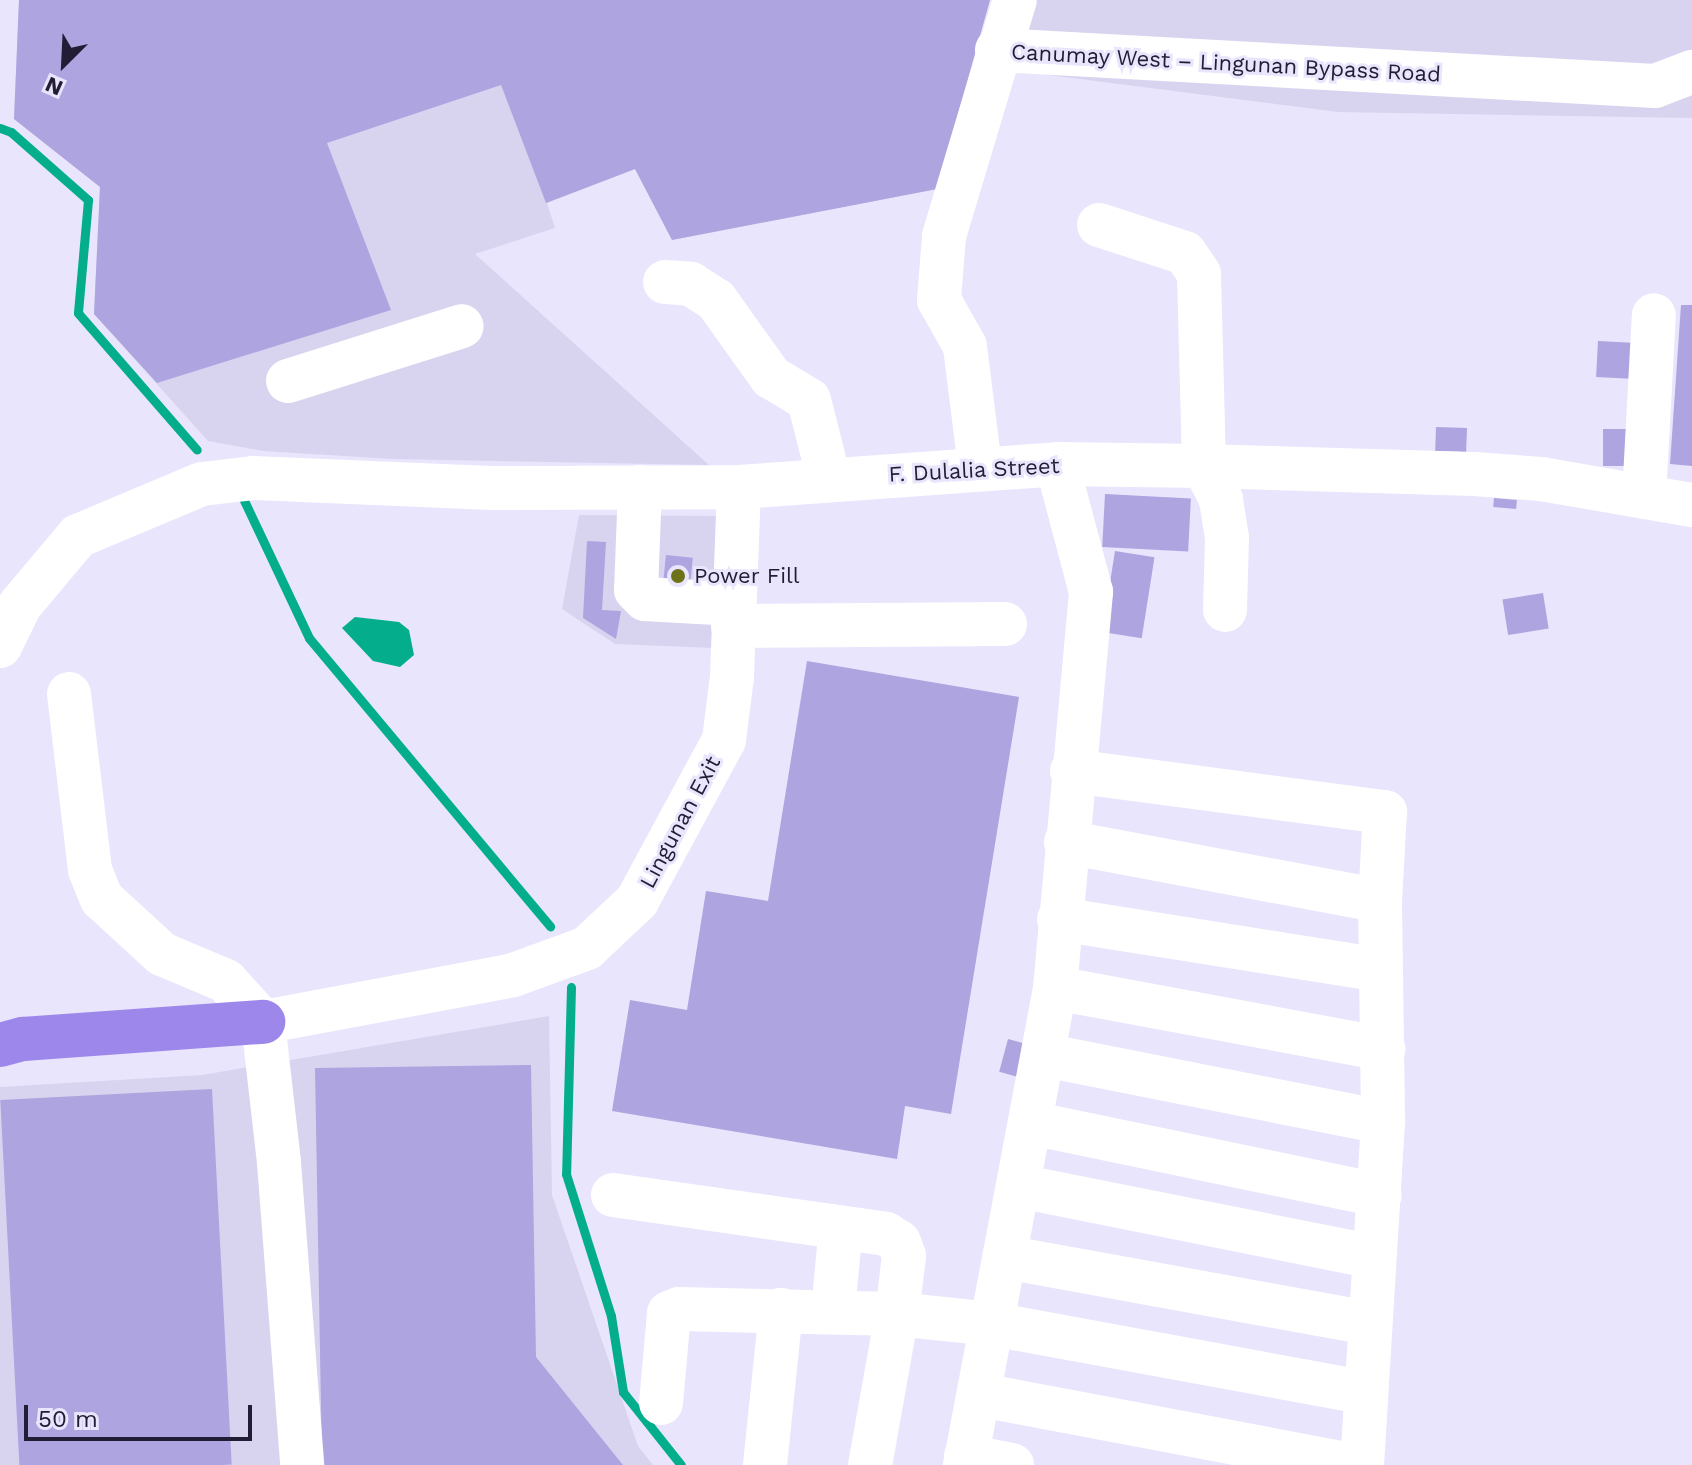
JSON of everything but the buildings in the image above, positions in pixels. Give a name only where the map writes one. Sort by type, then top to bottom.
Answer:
[{"type":"highway","points":[[0,1019],[97,1007],[263,1022]]},
{"type":"highway","points":[[0,1045],[23,1039],[263,1022]]},
{"type":"street","points":[[997,50],[1015,0]]},
{"type":"street","name":"Canumay West – Lingunan Bypass Road","points":[[980,467],[965,346],[939,300],[944,236],[997,50],[1655,86],[1692,72]]},
{"type":"street","points":[[1099,225],[1185,253],[1199,274],[1204,466],[1221,500],[1227,538],[1225,610]]},
{"type":"street","points":[[665,282],[691,284],[716,300],[771,377],[809,400],[829,479]]},
{"type":"street","points":[[1644,497],[1654,315]]},
{"type":"street","points":[[288,381],[462,326]]},
{"type":"street","points":[[1012,1465],[966,1461],[981,1395],[1055,988],[1072,771],[1091,592],[1057,464]]},
{"type":"street","name":"F. Dulalia Street","points":[[0,646],[20,605],[78,536],[202,484],[253,478],[739,487],[980,467],[1057,464],[1204,466],[1474,474],[1692,505]]},
{"type":"street","points":[[640,487],[636,590],[645,599],[734,615],[1005,624]]},
{"type":"street","name":"Lingunan Exit","points":[[263,1022],[513,975],[587,948],[637,901],[724,740],[734,615],[739,487]]},
{"type":"street","points":[[69,694],[90,870],[102,899],[162,954],[226,981],[263,1022],[279,1163],[302,1465]]},
{"type":"street","points":[[1072,771],[1385,812],[1380,901],[1383,1122],[1380,1195],[1363,1392],[1362,1465]]},
{"type":"street","points":[[1066,842],[1380,901]]},
{"type":"street","points":[[1059,919],[1381,970]]},
{"type":"street","points":[[1055,988],[1383,1049]]},
{"type":"street","points":[[1044,1055],[1383,1122]]},
{"type":"street","points":[[1031,1123],[1380,1195]]},
{"type":"street","points":[[1019,1186],[1374,1257]]},
{"type":"street","points":[[613,1195],[886,1234],[899,1242],[904,1256],[897,1314],[870,1465]]},
{"type":"street","points":[[833,1311],[841,1227]]},
{"type":"street","points":[[1005,1257],[1369,1323]]},
{"type":"street","points":[[765,1465],[781,1310]]},
{"type":"street","points":[[661,1403],[672,1311],[833,1311],[992,1324],[1363,1392]]},
{"type":"street","points":[[981,1395],[1353,1465]]},
{"type":"shaded area","points":[[19,0],[990,0],[937,189],[672,240],[635,169],[547,203],[555,228],[475,254],[709,465],[393,459],[263,451],[208,441],[94,314],[100,187],[14,119]]},
{"type":"shaded area","points":[[1025,0],[1692,0],[1692,118],[1338,112],[1017,71]]},
{"type":"shaded area","points":[[579,515],[722,516],[714,648],[615,644],[562,609]]},
{"type":"shaded area","points":[[355,617],[399,622],[409,630],[414,655],[400,667],[373,661],[342,628]]},
{"type":"shaded area","points":[[549,1016],[552,1195],[638,1446],[653,1465],[0,1465],[0,1087],[202,1075]]},
{"type":"waterway","points":[[0,128],[11,132],[88,200],[78,313],[197,450]]},
{"type":"waterway","points":[[241,494],[309,638],[550,926]]},
{"type":"waterway","points":[[571,987],[566,1174],[611,1316],[623,1392],[681,1465]]},
{"type":"place","name":"Power Fill","points":[[678,576]]}]
